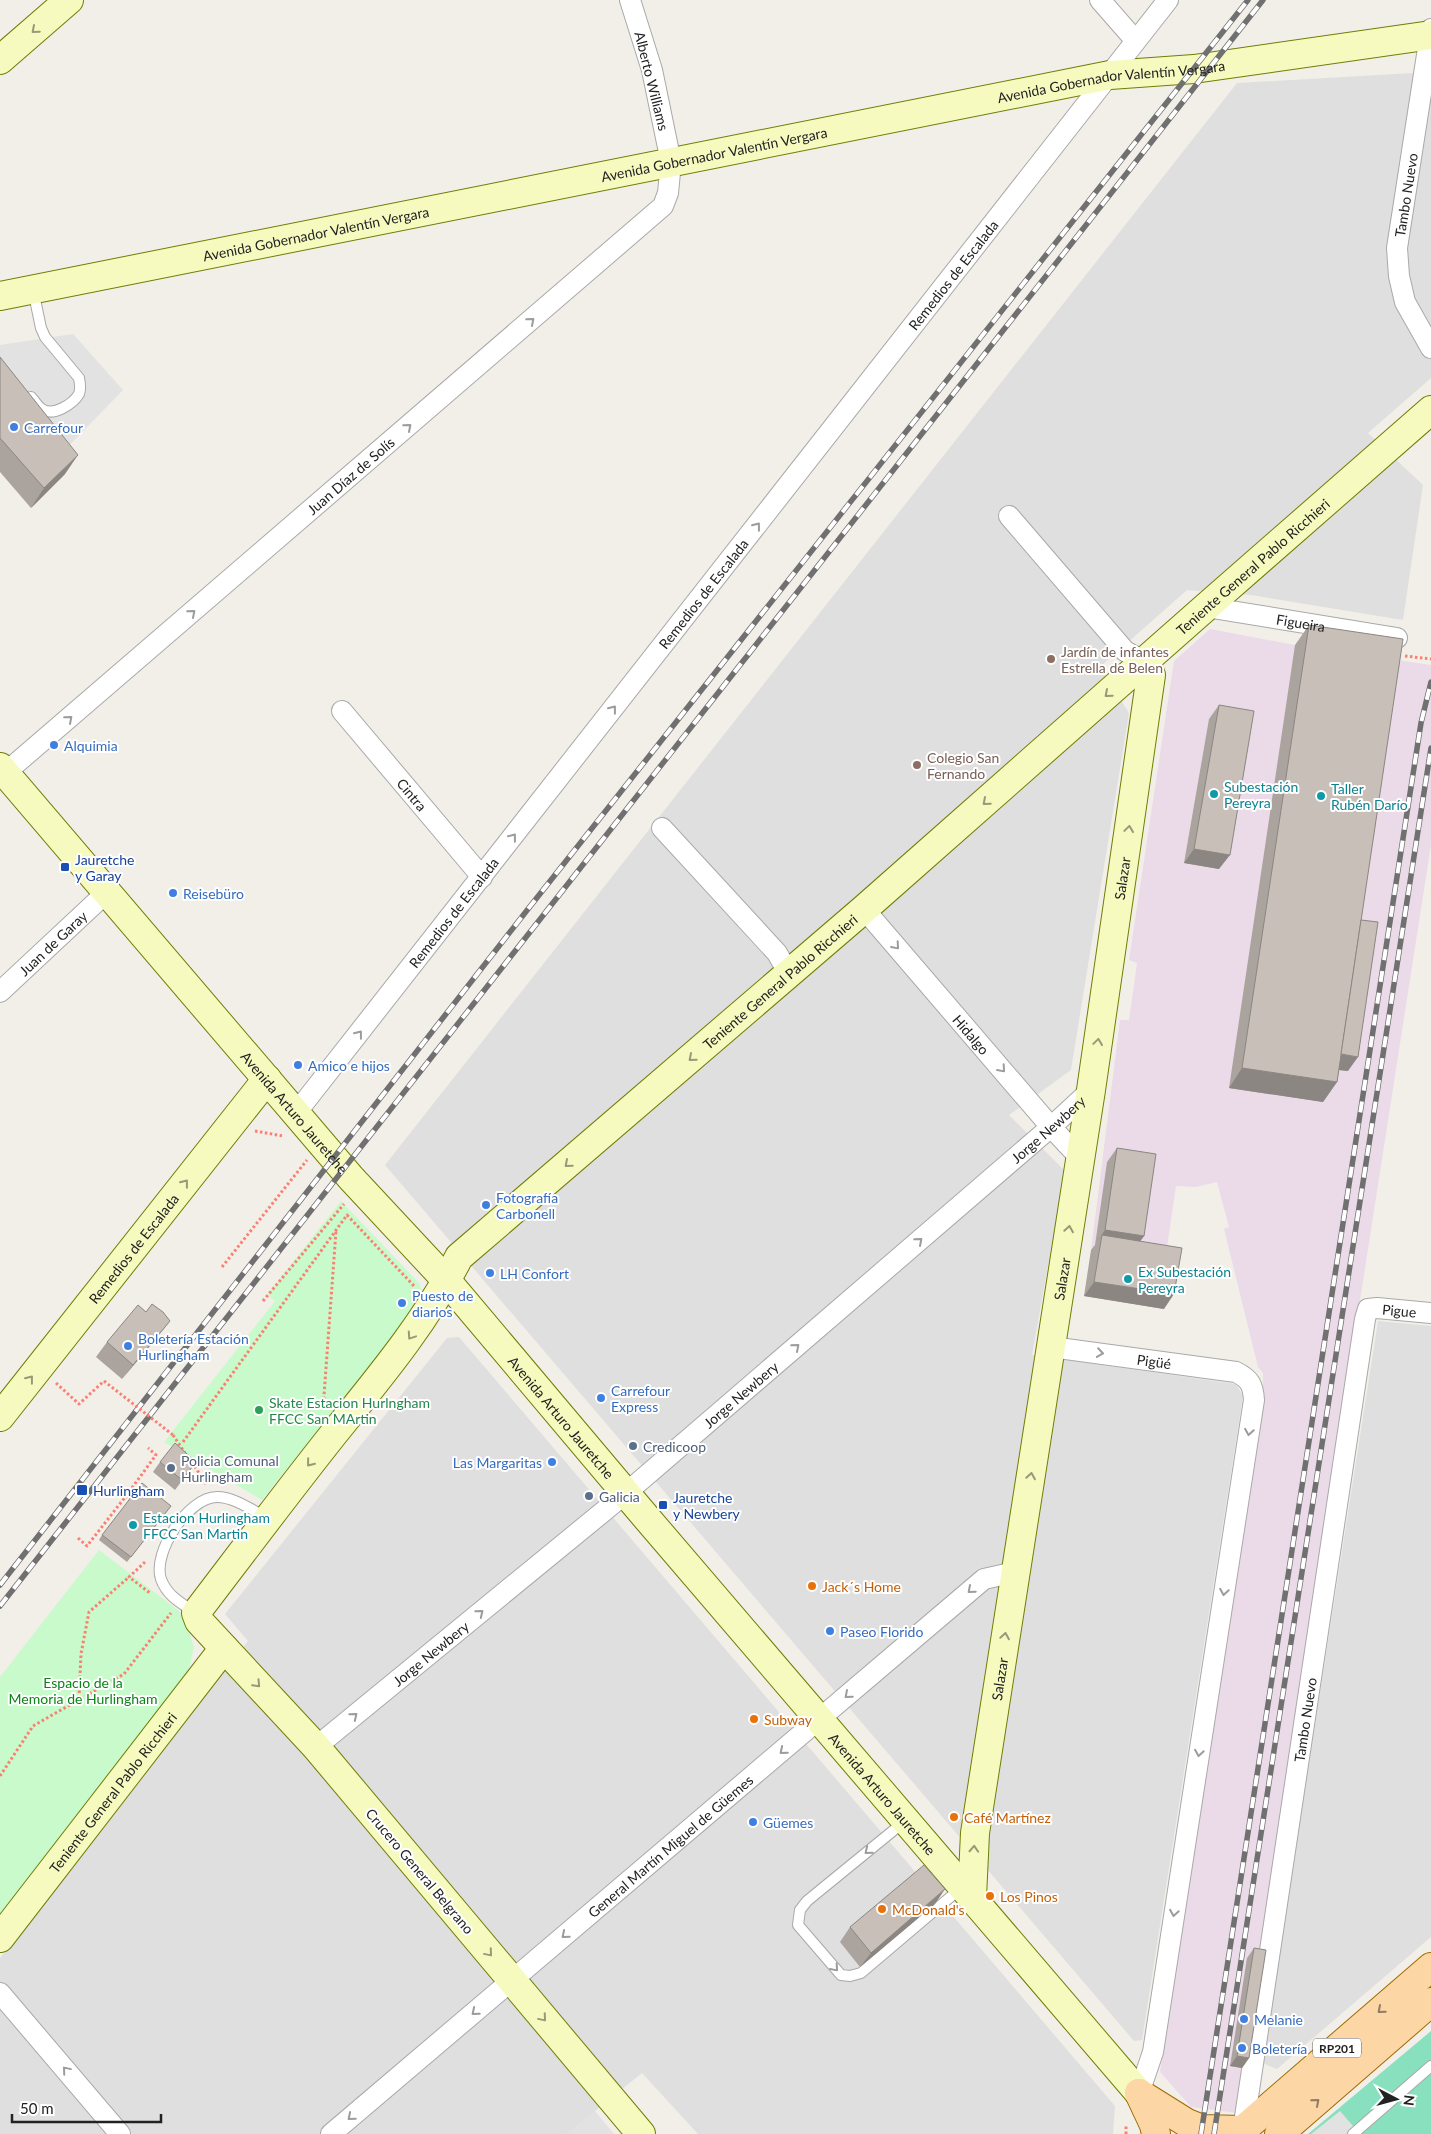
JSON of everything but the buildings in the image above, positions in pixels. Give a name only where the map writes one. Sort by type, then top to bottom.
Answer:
[{"type":"main road","name":"RP201","points":[[1279,2134],[1423,1998],[1431,1967]]},
{"type":"main road","name":"RP201","points":[[1241,2132],[1423,1998]]},
{"type":"main road","points":[[1148,2099],[1187,2123],[1202,2129],[1241,2132]]},
{"type":"main road","points":[[1148,2099],[1156,2134]]},
{"type":"main road","points":[[1148,2099],[1173,2134]]},
{"type":"street","points":[[0,60],[69,0]]},
{"type":"street","name":"Alberto Williams","points":[[630,0],[652,70],[671,162]]},
{"type":"street","points":[[1100,0],[1135,40]]},
{"type":"street","name":"Remedios de Escalada","points":[[296,1113],[1168,0]]},
{"type":"street","name":"Avenida Gobernador Valentín Vergara","points":[[0,296],[1110,75],[1194,69],[1431,33]]},
{"type":"street","name":"Tambo Nuevo","points":[[1431,33],[1398,248],[1399,276],[1405,302],[1431,348]]},
{"type":"street","name":"Juan Díaz de Solís","points":[[2,770],[663,206],[668,193],[671,162]]},
{"type":"street","name":"Teniente General Pablo Ricchieri","points":[[196,1613],[404,1345],[443,1276],[459,1257],[864,909],[1431,410]]},
{"type":"street","points":[[1009,516],[1125,651],[1145,662]]},
{"type":"street","name":"Figueira","points":[[1206,607],[1397,638]]},
{"type":"street","name":"Salazar","points":[[967,1892],[1091,1090],[1151,675],[1145,662]]},
{"type":"street","name":"Cintra","points":[[342,711],[482,876]]},
{"type":"street","name":"Avenida Arturo Jauretche","points":[[2,770],[359,1186],[443,1276],[967,1892],[1148,2099]]},
{"type":"street","points":[[662,828],[777,953],[789,974]]},
{"type":"street","name":"Juan de Garay","points":[[0,992],[107,892]]},
{"type":"street","name":"Hidalgo","points":[[864,909],[1051,1127],[1080,1158]]},
{"type":"street","name":"Remedios de Escalada","points":[[0,1417],[267,1079]]},
{"type":"street","name":"Jorge Newbery","points":[[316,1747],[626,1493],[1051,1127],[1091,1090]]},
{"type":"street","name":"Tambo Nuevo","points":[[1241,2132],[1368,1309]]},
{"type":"street","name":"Pigue","points":[[1368,1309],[1431,1313]]},
{"type":"street","name":"Pigüé","points":[[1051,1347],[1236,1372],[1246,1377],[1252,1383],[1254,1400],[1154,2042],[1148,2099]]},
{"type":"street","name":"General Martín Miguel de Güemes","points":[[331,2134],[984,1579],[1016,1572]]},
{"type":"street","name":"Crucero General Belgrano","points":[[196,1613],[199,1622],[316,1747],[641,2134]]},
{"type":"street","name":"Teniente General Pablo Ricchieri","points":[[0,1938],[224,1648]]},
{"type":"street","points":[[0,1992],[120,2134]]},
{"type":"lane","points":[[24,389],[42,410],[59,412],[79,394],[80,386],[79,378],[45,337],[41,328],[33,289]]},
{"type":"lane","points":[[196,1613],[168,1594],[160,1577],[159,1562],[164,1545],[185,1514],[199,1504],[215,1497],[228,1499],[268,1518]]},
{"type":"lane","points":[[906,1820],[807,1901],[800,1910],[798,1925],[841,1975],[850,1976],[861,1973],[967,1892]]},
{"type":"lane","points":[[1354,2134],[1431,2066]]},
{"type":"path","points":[[222,1267],[321,1142]]},
{"type":"path","points":[[263,1302],[359,1186]]},
{"type":"path","points":[[182,1442],[347,1215],[415,1287],[443,1276]]},
{"type":"path","points":[[323,1412],[336,1230]]},
{"type":"path","points":[[50,1378],[80,1404],[104,1380],[173,1435],[215,1497]]},
{"type":"path","points":[[78,1538],[87,1546],[126,1496],[156,1455],[148,1448]]},
{"type":"path","points":[[126,1496],[134,1502]]},
{"type":"path","points":[[79,1698],[81,1654],[89,1612],[164,1545]]},
{"type":"path","points":[[129,1577],[151,1594]]},
{"type":"path","points":[[0,1776],[33,1726],[124,1674],[173,1611],[166,1605]]},
{"type":"shaded area","points":[[1431,72],[1431,378],[1368,433],[1423,485],[1403,620],[1251,595],[1187,590],[1100,667],[1129,713],[1071,1070],[1009,1115],[1065,1171],[1032,1355],[1236,1384],[1243,1396],[1142,2040],[1134,2041],[385,1165],[1237,83]]},
{"type":"shaded area","points":[[73,334],[123,390],[54,461],[0,394],[0,345]]},
{"type":"shaded area","points":[[1210,629],[1295,645],[1431,665],[1431,845],[1298,1698],[1237,2113],[1191,2107],[1160,2072],[1263,1397],[1263,1373],[1258,1367],[1224,1229],[1229,1227],[1217,1182],[1196,1187],[1176,1186],[1165,1261],[1091,1250],[1120,1020],[1129,1020],[1137,963],[1129,960],[1174,661]]},
{"type":"shaded area","points":[[1378,1321],[1431,1326],[1431,1937],[1277,2069],[1262,2063]]},
{"type":"shaded area","points":[[459,1337],[1115,2106],[1113,2134],[698,2134],[642,2073],[567,2134],[0,2134],[0,1958],[248,1641],[225,1614],[447,1338]]},
{"type":"shaded area","points":[[595,2111],[614,2134],[567,2134]]},
{"type":"shaded area","points":[[1340,2111],[1360,2134],[1311,2134]]},
{"type":"green space","points":[[341,1201],[420,1284],[422,1300],[262,1500],[164,1442],[275,1301],[267,1295]]},
{"type":"green space","name":"Espacio de la Memoria de Hurlingham","points":[[99,1550],[179,1611],[194,1647],[188,1674],[0,1916],[0,1677]]},
{"type":"green space","points":[[1431,2031],[1431,2134],[1308,2134]]},
{"type":"railway","points":[[0,1585],[528,909],[1248,0]]},
{"type":"railway","points":[[0,1606],[1263,0]]},
{"type":"railway","points":[[1201,2134],[1421,723],[1431,682]]},
{"type":"railway","points":[[1214,2134],[1431,748]]},
{"type":"place","name":"Carrefour","points":[[14,427]]},
{"type":"place","name":"Jardín de infantes Estrella de Belen","points":[[1051,659]]},
{"type":"place","name":"Alquimia","points":[[54,745]]},
{"type":"place","name":"Colegio San Fernando","points":[[917,765]]},
{"type":"place","name":"Subestación Pereyra","points":[[1214,794]]},
{"type":"place","name":"Taller Rubén Darío","points":[[1321,796]]},
{"type":"place","name":"Jauretche y Garay","points":[[65,867]]},
{"type":"place","name":"Reisebüro","points":[[173,893]]},
{"type":"place","name":"Amico e hijos","points":[[298,1065]]},
{"type":"place","name":"Fotografía Carbonell","points":[[486,1205]]},
{"type":"place","name":"LH Confort","points":[[490,1273]]},
{"type":"place","name":"Ex Subestación Pereyra","points":[[1128,1279]]},
{"type":"place","name":"Puesto de diarios","points":[[402,1303]]},
{"type":"place","name":"Boletería Estación Hurlingham","points":[[128,1346]]},
{"type":"place","name":"Carrefour Express","points":[[601,1398]]},
{"type":"place","name":"Skate Estacion Hurlngham FFCC San MArtin","points":[[259,1410]]},
{"type":"place","name":"Credicoop","points":[[633,1446]]},
{"type":"place","name":"Las Margaritas","points":[[552,1462]]},
{"type":"place","name":"Policia Comunal Hurlingham","points":[[171,1468]]},
{"type":"place","name":"Hurlingham","points":[[82,1490]]},
{"type":"place","name":"Galicia","points":[[589,1496]]},
{"type":"place","name":"Jauretche y Newbery","points":[[663,1505]]},
{"type":"place","name":"Estacion Hurlingham FFCC San Martin","points":[[133,1525]]},
{"type":"place","name":"Jack´s Home","points":[[812,1586]]},
{"type":"place","name":"Paseo Florido","points":[[830,1631]]},
{"type":"place","name":"Subway","points":[[754,1719]]},
{"type":"place","name":"Café Martínez","points":[[954,1817]]},
{"type":"place","name":"Güemes","points":[[753,1822]]},
{"type":"place","name":"Los Pinos","points":[[990,1896]]},
{"type":"place","name":"McDonald's","points":[[882,1909]]},
{"type":"place","name":"Melanie","points":[[1244,2019]]},
{"type":"place","name":"Boletería","points":[[1242,2048]]}]
